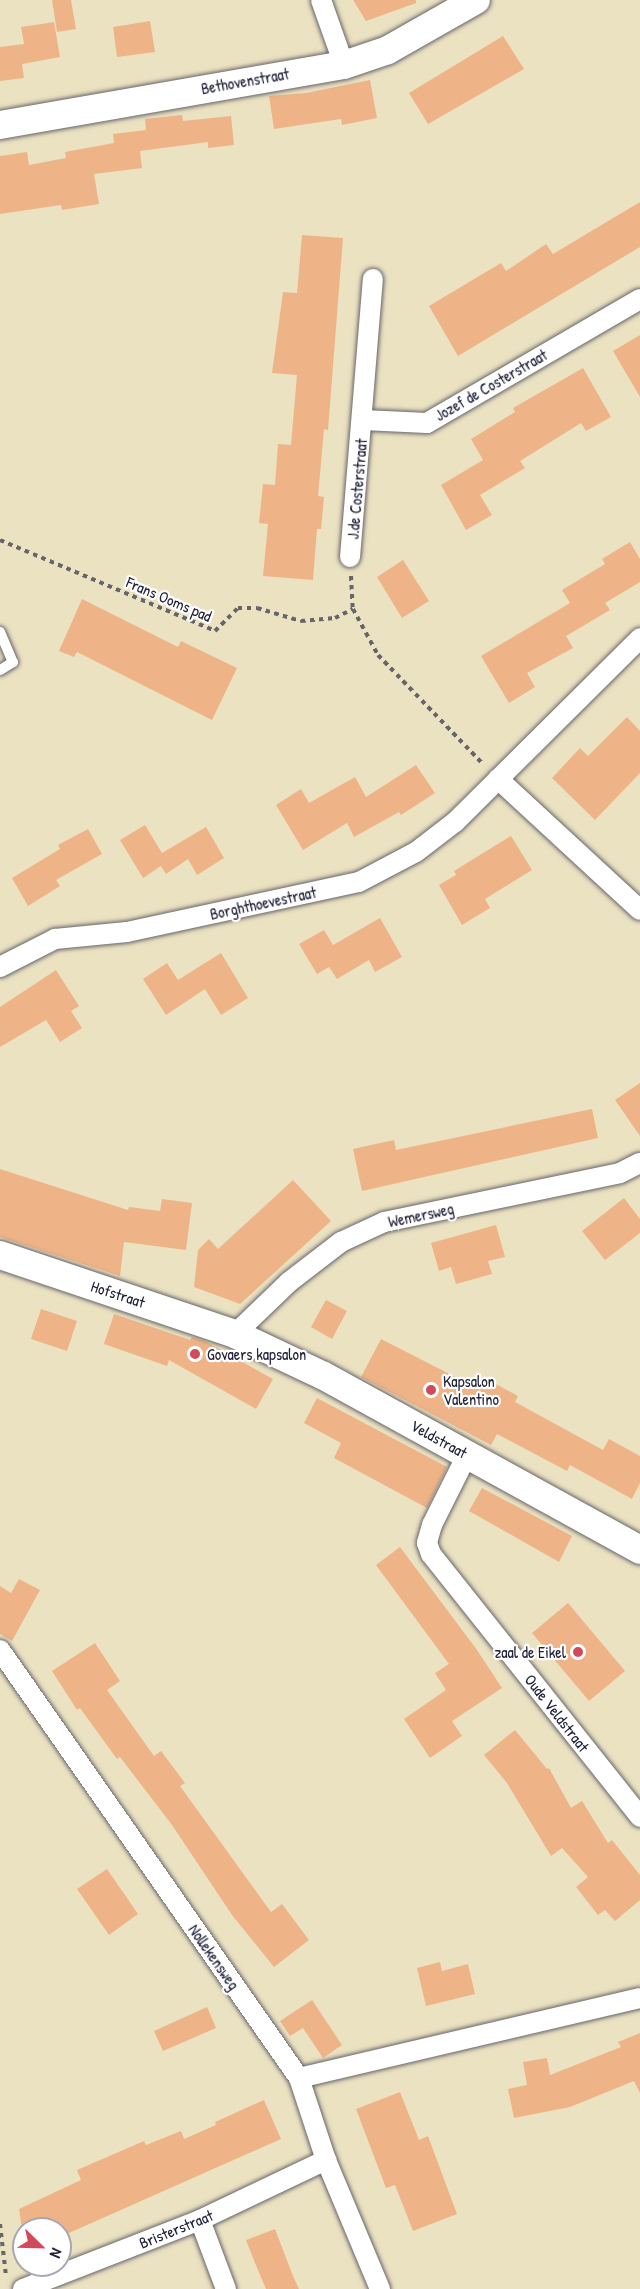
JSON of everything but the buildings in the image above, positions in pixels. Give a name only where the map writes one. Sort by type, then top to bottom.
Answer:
[{"type":"street","points":[[321,0],[344,64]]},
{"type":"street","name":"Bethovenstraat","points":[[0,125],[344,64],[388,50],[476,0]]},
{"type":"street","points":[[363,420],[373,279]]},
{"type":"street","name":"Jozef de Costerstraat","points":[[363,420],[427,423],[640,299]]},
{"type":"street","name":"J.de Costerstraat","points":[[350,557],[363,420]]},
{"type":"street","name":"Borghthoevestraat","points":[[0,967],[55,939],[127,932],[359,882],[416,852],[455,822],[640,638]]},
{"type":"street","points":[[498,779],[640,910]]},
{"type":"street","name":"Wemersweg","points":[[235,1334],[289,1282],[341,1242],[384,1222],[620,1173],[640,1163]]},
{"type":"street","name":"Hofstraat","points":[[0,1255],[235,1334]]},
{"type":"street","name":"Veldstraat","points":[[235,1334],[324,1376],[640,1550]]},
{"type":"street","name":"Oude Veldstraat","points":[[467,1455],[432,1525],[426,1544],[431,1554],[640,1817]]},
{"type":"street","name":"Nollekensweg","points":[[1,1651],[298,2078],[326,2160],[380,2289]]},
{"type":"street","points":[[298,2078],[640,1998]]},
{"type":"street","name":"Bristerstraat","points":[[15,2284],[200,2220],[326,2160]]},
{"type":"street","points":[[200,2220],[226,2289]]},
{"type":"lane","points":[[0,632],[13,662],[0,669]]},
{"type":"path","name":"Frans Ooms pad","points":[[0,540],[215,631],[238,608],[257,608],[301,621],[335,618],[353,609]]},
{"type":"path","points":[[350,557],[353,609],[378,655],[498,779]]},
{"type":"path","points":[[0,2224],[15,2284]]},
{"type":"place","name":"Govaers kapsalon","points":[[195,1354]]},
{"type":"place","name":"Kapsalon Valentino","points":[[431,1390]]},
{"type":"place","name":"zaal de Eikel","points":[[578,1652]]}]
